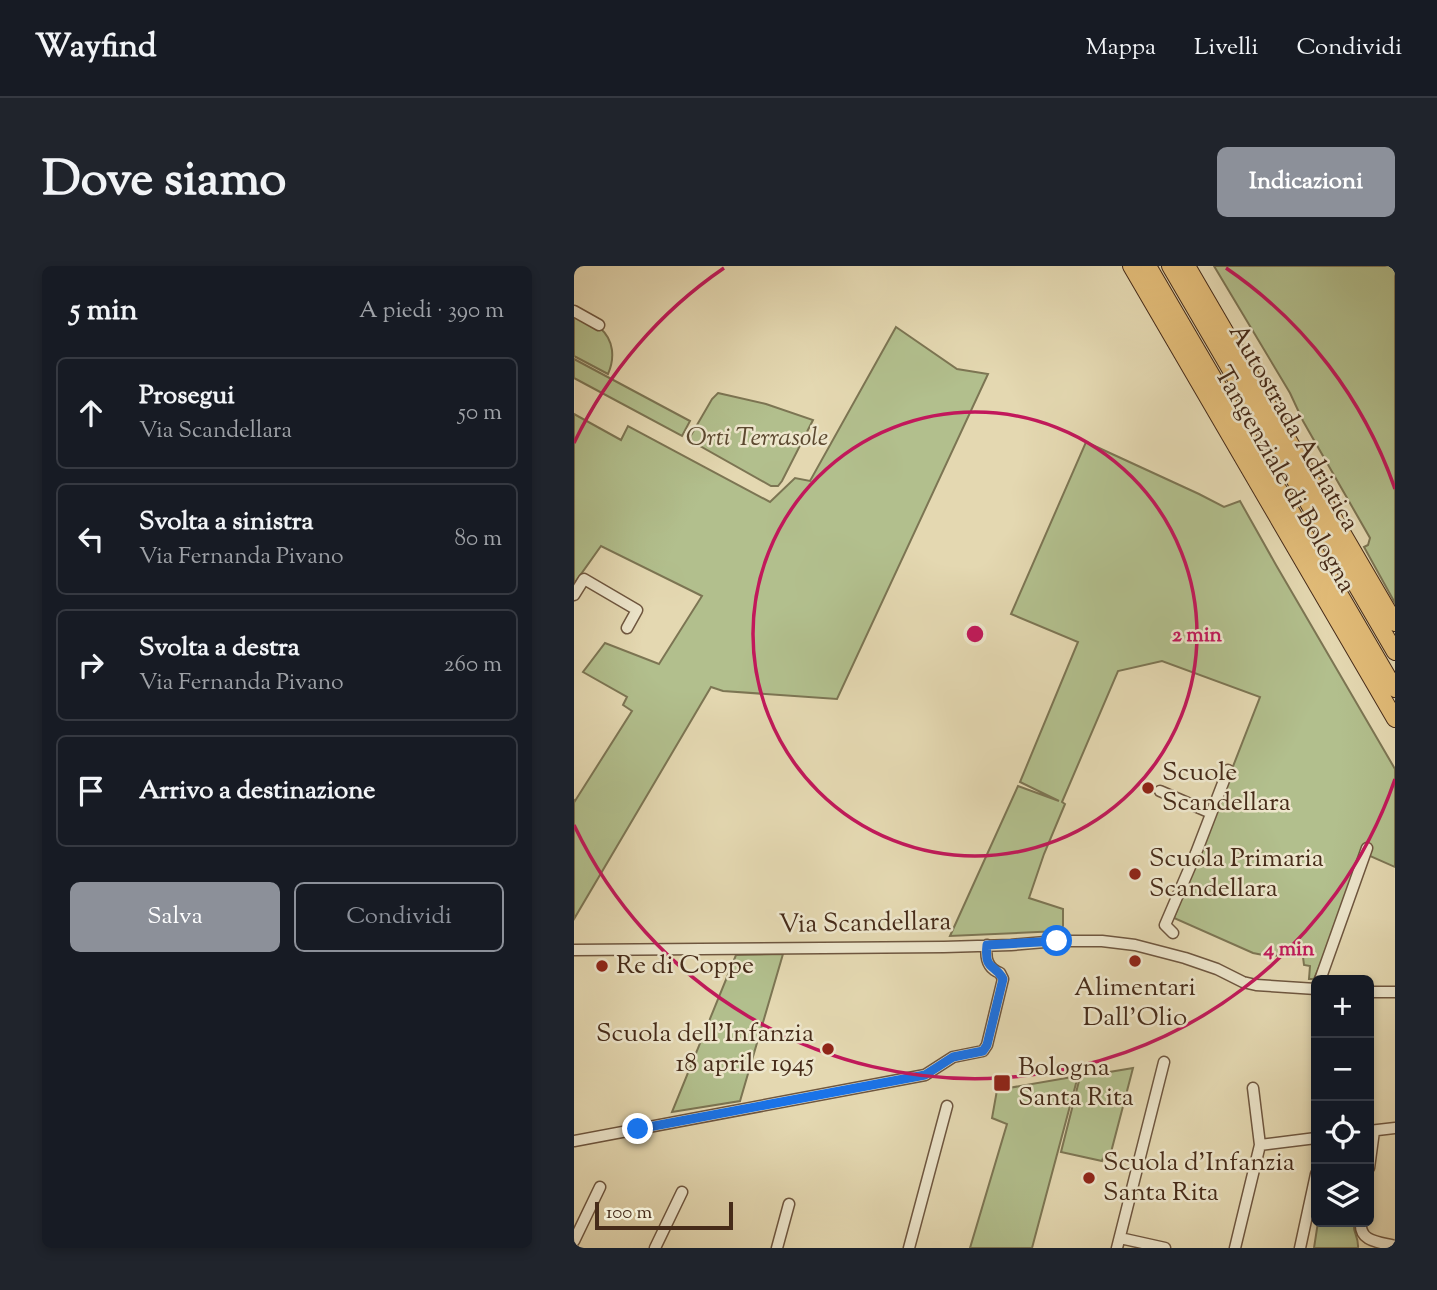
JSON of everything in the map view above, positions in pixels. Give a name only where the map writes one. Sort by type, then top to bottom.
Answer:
[{"type":"highway","name":"Tangenziale di Bologna","points":[[1131,266],[1395,719]]},
{"type":"highway","name":"Autostrada Adriatica","points":[[1148,266],[1395,689]]},
{"type":"highway","name":"Autostrada Adriatica","points":[[1170,266],[1395,652]]},
{"type":"highway","name":"Tangenziale di Bologna","points":[[1187,266],[1395,623]]},
{"type":"street","points":[[574,311],[599,325]]},
{"type":"street","points":[[574,595],[584,579],[637,610],[627,628]]},
{"type":"street","points":[[1173,933],[1165,926],[1228,770]]},
{"type":"street","points":[[1160,791],[1211,813]]},
{"type":"street","points":[[1322,975],[1367,848]]},
{"type":"street","name":"Via Scandellara","points":[[574,950],[1118,942],[1185,958],[1243,982],[1311,989]]},
{"type":"street","points":[[574,1141],[925,1075],[953,1057],[983,1051],[987,1045],[1003,979],[988,962],[987,945]]},
{"type":"street","points":[[1374,992],[1395,992]]},
{"type":"street","points":[[1164,1062],[1118,1243],[1165,1248]]},
{"type":"street","points":[[1235,1248],[1260,1145],[1253,1088]]},
{"type":"street","points":[[909,1248],[947,1106]]},
{"type":"street","points":[[1374,1131],[1395,1128]]},
{"type":"street","points":[[1260,1145],[1311,1139]]},
{"type":"street","points":[[574,1241],[600,1187]]},
{"type":"street","points":[[655,1248],[682,1192]]},
{"type":"street","points":[[1300,1248],[1311,1197]]},
{"type":"street","points":[[777,1248],[789,1204]]},
{"type":"street","points":[[1361,1227],[1368,1240],[1395,1246]]},
{"type":"green space","points":[[1214,266],[1395,266],[1395,603],[1364,547],[1368,545],[1370,538],[1303,421],[1290,393]]},
{"type":"green space","points":[[574,315],[597,326],[608,338],[612,362],[608,374],[574,356]]},
{"type":"green space","points":[[896,327],[957,369],[988,374],[837,699],[723,691],[711,687],[574,919],[574,800],[632,711],[623,705],[627,697],[583,672],[605,643],[659,664],[702,596],[601,546],[574,584],[574,414],[621,440],[628,426],[770,502],[795,478],[810,481]]},
{"type":"green space","name":"Orti Terrasole","points":[[574,359],[690,421],[682,436],[574,378]]},
{"type":"green space","name":"Orti Terrasole","points":[[718,393],[766,404],[813,420],[778,486],[771,486],[693,442],[690,437]]},
{"type":"green space","points":[[1086,442],[1224,507],[1240,501],[1395,769],[1395,867],[1368,855],[1316,975],[1311,975],[1311,979],[1310,966],[1304,965],[1303,957],[1253,953],[1174,918],[1260,697],[1162,661],[1118,671],[1062,802],[1065,804],[1029,898],[1063,909],[1063,926],[1059,931],[950,936],[1018,786],[1059,801],[1020,782],[1078,642],[1011,614]]},
{"type":"green space","points":[[783,954],[740,1101],[672,1112],[736,955]]},
{"type":"green space","points":[[1133,1068],[1110,1156],[1104,1155],[1102,1161],[1061,1152],[1080,1077]]},
{"type":"green space","points":[[1078,1076],[1032,1248],[970,1248],[1007,1124],[992,1118],[997,1090]]},
{"type":"green space","points":[[1317,1227],[1354,1227],[1358,1248],[1314,1248]]},
{"type":"place","name":"Scuole Scandellara","points":[[1148,788]]},
{"type":"place","name":"Scuola Primaria Scandellara","points":[[1135,874]]},
{"type":"place","name":"Alimentari Dall'Olio","points":[[1135,961]]},
{"type":"place","name":"Re di Coppe","points":[[602,966]]},
{"type":"place","name":"Scuola dell'Infanzia 18 aprile 1945","points":[[828,1049]]},
{"type":"place","name":"Bologna Santa Rita","points":[[1002,1083]]},
{"type":"place","name":"Scuola d'Infanzia Santa Rita","points":[[1089,1178]]},
{"type":"route","points":[[638,1129],[925,1075],[953,1057],[983,1051],[987,1045],[1003,979],[988,962],[987,945],[1057,941]]}]
